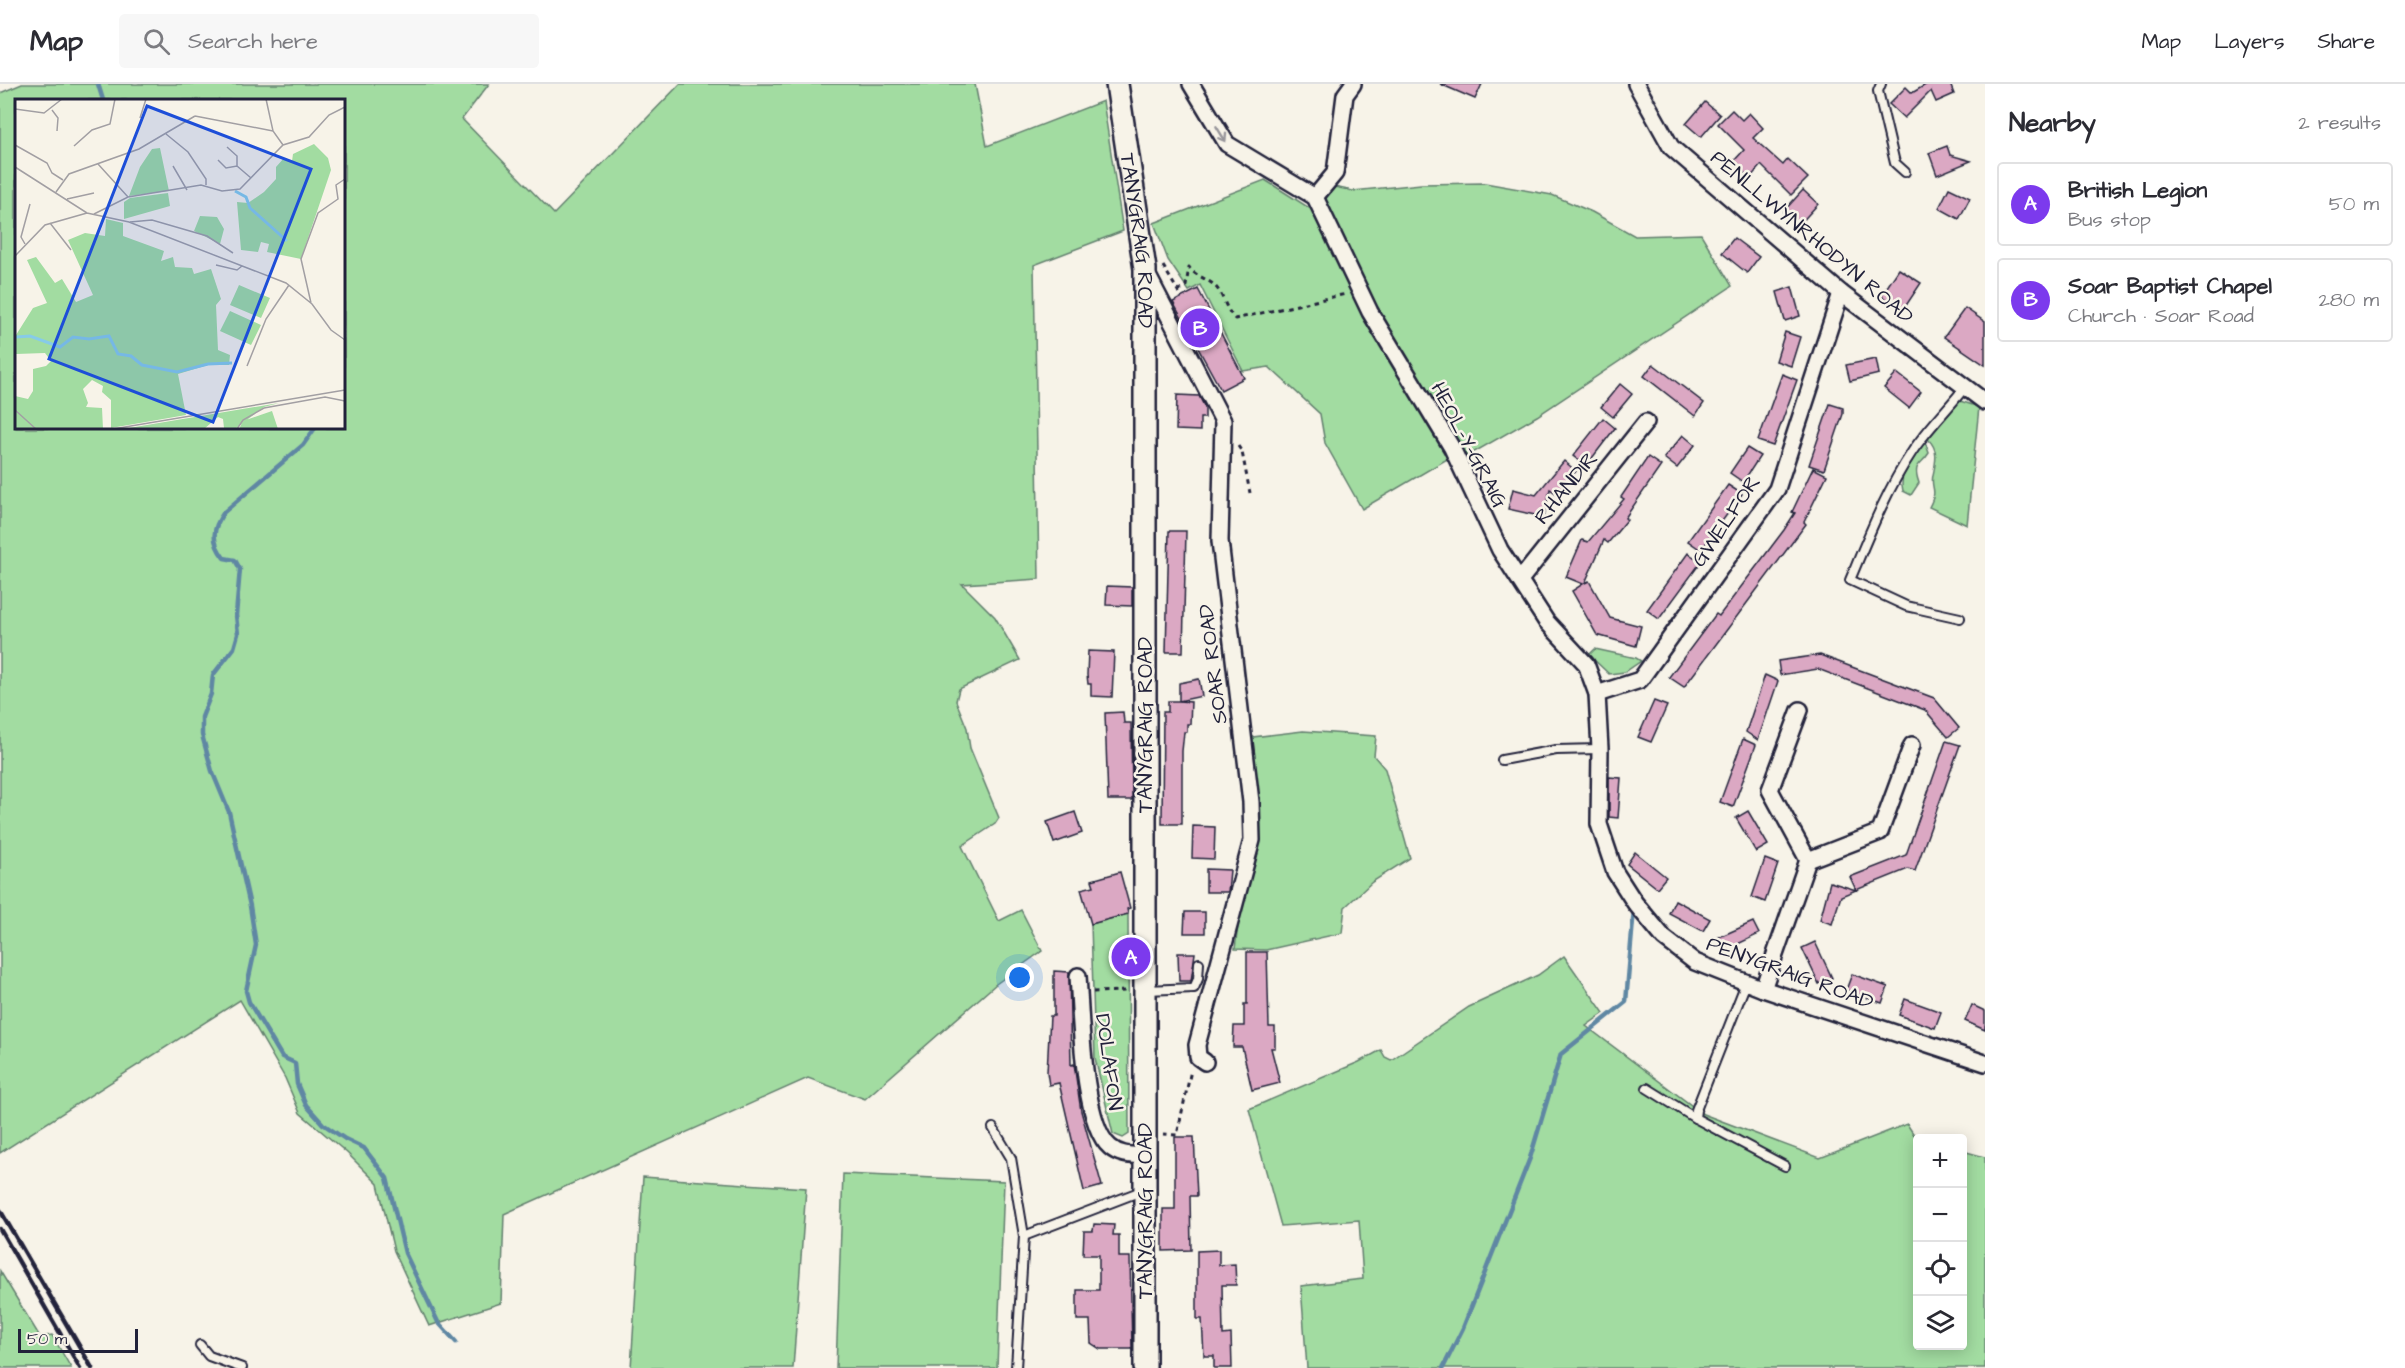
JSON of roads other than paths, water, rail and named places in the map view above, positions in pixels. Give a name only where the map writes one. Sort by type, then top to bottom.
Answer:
[{"type":"main road","name":"TANYGRAIG ROAD","points":[[1117,84],[1145,269],[1145,1368]]},
{"type":"street","points":[[1191,84],[1227,144],[1316,197],[1335,173],[1345,95],[1353,84]]},
{"type":"street","name":"PENLLWYNRHODYN ROAD","points":[[1636,84],[1671,147],[1841,293],[1985,402]]},
{"type":"street","name":"HEOL-Y-GRAIG","points":[[1316,197],[1365,314],[1452,448],[1487,525],[1520,580],[1546,621],[1586,664],[1597,694],[1600,749],[1599,824],[1615,872]]},
{"type":"street","name":"SOAR ROAD","points":[[1145,269],[1223,421],[1220,541],[1251,802],[1252,840],[1197,1045],[1198,1057],[1205,1062]]},
{"type":"street","name":"GWELFOR","points":[[1597,694],[1640,680],[1777,489],[1841,293]]},
{"type":"street","name":"RHANDIR","points":[[1520,580],[1646,422]]},
{"type":"street","points":[[1763,989],[1808,860],[1770,790],[1800,710]]},
{"type":"street","points":[[1808,860],[1880,832],[1912,745]]},
{"type":"street","name":"PENYGRAIG ROAD","points":[[1615,872],[1635,903],[1664,938],[1695,962],[1763,989],[1985,1063]]},
{"type":"street","name":"DOLAFON","points":[[1078,976],[1090,1103],[1099,1133],[1110,1148],[1124,1154],[1145,1156]]},
{"type":"lane","points":[[1881,84],[1878,91],[1894,163],[1905,172]]},
{"type":"lane","points":[[1960,618],[1906,606],[1850,580],[1872,526],[1913,450],[1965,387]]},
{"type":"lane","points":[[1502,760],[1556,750],[1600,749]]},
{"type":"lane","points":[[1145,990],[1194,988],[1198,979],[1199,963]]},
{"type":"lane","points":[[1695,1118],[1696,1110],[1746,983]]},
{"type":"lane","points":[[1647,1088],[1695,1118],[1785,1166]]},
{"type":"lane","points":[[993,1128],[1011,1158],[1024,1236],[1016,1368]]},
{"type":"lane","points":[[1024,1236],[1145,1190]]},
{"type":"lane","points":[[200,1345],[209,1356],[242,1368]]},
{"type":"waterway","points":[[98,84],[103,99]]},
{"type":"waterway","points":[[314,429],[303,445],[224,512],[217,524],[215,540],[220,552],[224,558],[235,560],[240,569],[236,615],[238,634],[234,648],[213,675],[211,694],[202,717],[202,735],[212,771],[229,812],[250,906],[256,945],[246,991],[249,1002],[282,1057],[295,1063],[297,1084],[306,1105],[323,1124],[345,1139],[364,1148],[387,1178],[405,1253],[438,1322],[456,1342]]},
{"type":"waterway","points":[[1443,1368],[1463,1328],[1530,1158],[1561,1054],[1626,1002],[1634,909]]},
{"type":"railway","points":[[0,1210],[92,1368]]},
{"type":"railway","points":[[0,1229],[80,1368]]},
{"type":"place","name":"Soar Baptist Chapel","points":[[1200,328]]},
{"type":"place","name":"British Legion","points":[[1131,957]]}]
